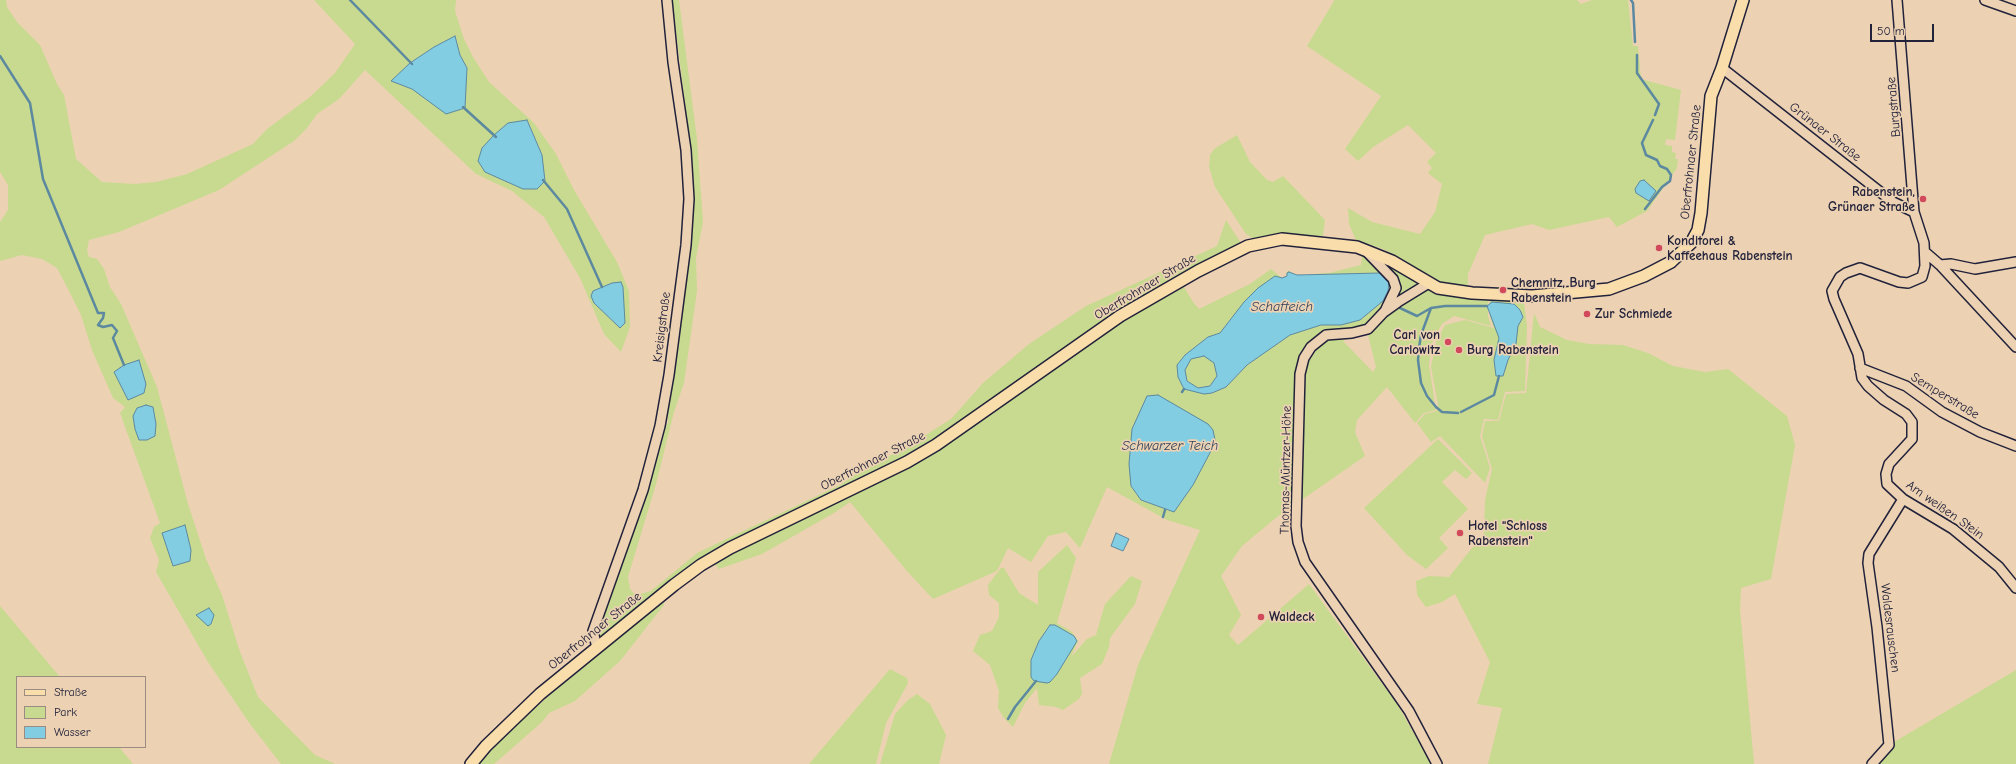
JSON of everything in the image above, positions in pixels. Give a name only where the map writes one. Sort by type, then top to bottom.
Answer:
[{"type":"main road","name":"Oberfrohnaer Straße","points":[[471,764],[486,746],[540,694],[674,585],[701,565],[730,548],[907,462],[936,445],[1120,316],[1198,271],[1248,246],[1282,239],[1357,247],[1392,261],[1438,288],[1460,292],[1532,296],[1608,289],[1644,276],[1671,262],[1691,244],[1698,230],[1701,213],[1711,96],[1722,68],[1743,0]]},
{"type":"street","name":"Kreisigstraße","points":[[597,648],[593,632],[643,490],[660,426],[669,375],[686,246],[689,199],[686,150],[667,0]]},
{"type":"street","name":"Burgstraße","points":[[1897,0],[1914,212]]},
{"type":"street","points":[[1985,0],[2016,11]]},
{"type":"street","name":"Grünaer Straße","points":[[1722,68],[1893,202],[1914,212]]},
{"type":"street","name":"Am weißen Stein","points":[[1914,212],[1924,243],[1925,266],[1922,277],[1908,283],[1899,282],[1860,268],[1840,277],[1832,291],[1837,307],[1858,354],[1862,378],[1868,386],[1884,400],[1906,414],[1912,422],[1912,439],[1889,464],[1886,474],[1887,484],[1903,499],[1953,529],[2000,567],[2016,588]]},
{"type":"street","points":[[1365,250],[1393,279],[1396,288],[1384,312]]},
{"type":"street","points":[[1925,252],[1940,265],[2016,347]]},
{"type":"street","points":[[1940,265],[1951,264],[1975,269],[2016,262]]},
{"type":"street","name":"Thomas-Müntzer-Höhe","points":[[1429,283],[1384,312],[1368,328],[1352,333],[1326,335],[1311,347],[1304,358],[1300,374],[1297,507],[1298,542],[1305,562],[1409,711],[1437,764]]},
{"type":"street","name":"Semperstraße","points":[[1860,368],[1906,386],[1942,412],[1980,432],[2016,446]]},
{"type":"street","name":"Waldesrauschen","points":[[1872,764],[1889,745],[1878,635],[1868,563],[1870,554],[1903,499]]},
{"type":"green space","points":[[0,0],[6,0],[7,7],[17,22],[40,45],[57,84],[64,95],[76,159],[102,182],[135,184],[156,182],[187,174],[253,144],[267,129],[310,97],[335,73],[355,44],[314,0],[456,0],[455,11],[464,39],[473,57],[489,82],[534,123],[556,154],[574,190],[617,262],[629,291],[630,327],[621,352],[604,334],[580,278],[544,217],[512,191],[476,174],[365,70],[339,99],[317,114],[307,128],[294,141],[219,190],[119,232],[89,240],[87,250],[89,257],[97,259],[104,269],[110,287],[121,304],[157,387],[188,504],[206,559],[222,595],[240,652],[258,697],[315,755],[335,764],[281,764],[250,724],[208,662],[156,572],[159,560],[150,538],[154,527],[160,523],[120,413],[125,407],[113,398],[92,350],[81,315],[69,291],[57,268],[42,259],[22,255],[0,261],[0,222],[8,210],[8,185],[0,172]],"holes":[[[455,36],[460,55],[467,68],[466,87],[412,89],[392,81],[410,63],[434,47]],[[527,120],[542,155],[537,189],[523,188],[485,172],[478,161]],[[185,526],[173,566],[163,533]]]},
{"type":"green space","points":[[672,0],[679,0],[697,139],[703,222],[696,258],[697,291],[684,383],[674,412],[656,484],[628,577],[630,589],[636,595],[651,591],[697,553],[840,485],[864,468],[905,448],[951,419],[983,383],[1029,344],[1086,306],[1217,246],[1226,220],[1241,243],[1178,277],[1199,309],[1250,284],[1271,269],[1282,278],[1244,302],[1220,333],[1208,337],[1185,355],[1177,365],[1178,377],[1204,394],[1212,393],[1226,387],[1247,365],[1290,335],[1321,325],[1341,325],[1360,320],[1383,301],[1389,291],[1389,283],[1380,273],[1297,275],[1329,273],[1361,265],[1362,255],[1389,265],[1411,278],[1488,299],[1488,316],[1491,326],[1454,316],[1442,324],[1433,340],[1429,365],[1436,410],[1424,413],[1415,423],[1387,387],[1357,420],[1355,432],[1365,456],[1277,517],[1242,546],[1221,576],[1241,615],[1229,635],[1238,645],[1309,584],[1397,704],[1431,764],[1109,764],[1138,665],[1200,530],[1167,520],[1107,487],[1080,548],[1066,532],[1048,536],[1031,562],[1008,548],[997,571],[933,599],[906,570],[850,502],[834,513],[762,554],[719,569],[709,556],[660,592],[664,605],[620,661],[575,701],[549,713],[541,723],[494,764],[477,764],[491,748],[552,693],[601,653],[598,633],[600,626],[649,485],[664,428],[668,423],[668,411],[690,246],[693,200],[691,150]],"holes":[[[1367,331],[1376,367],[1373,372],[1343,341],[1350,334]],[[1212,449],[1193,485],[1174,512],[1141,500],[1131,486]]]},
{"type":"green space","points":[[1333,0],[1577,0],[1581,4],[1592,0],[1628,0],[1633,46],[1638,46],[1641,79],[1681,90],[1675,140],[1666,139],[1665,145],[1672,146],[1672,152],[1676,153],[1675,159],[1678,159],[1677,168],[1647,211],[1617,227],[1609,217],[1549,230],[1532,224],[1485,235],[1468,274],[1468,286],[1437,283],[1423,276],[1404,260],[1383,249],[1356,240],[1349,224],[1348,208],[1372,222],[1420,234],[1435,212],[1442,184],[1428,173],[1432,168],[1427,162],[1436,153],[1408,125],[1373,147],[1358,161],[1345,149],[1381,96],[1307,46],[1334,1]]},
{"type":"green space","points":[[1237,135],[1250,162],[1267,180],[1273,182],[1283,176],[1325,220],[1323,236],[1282,235],[1254,239],[1246,234],[1215,187],[1209,167],[1210,155],[1214,149]]},
{"type":"green space","points":[[1489,299],[1524,302],[1527,327],[1525,391],[1505,392],[1498,420],[1484,419],[1480,436],[1490,468],[1485,483],[1440,436],[1431,442],[1417,423],[1425,414],[1437,411],[1438,405],[1431,367],[1436,342],[1445,325],[1465,320],[1494,328],[1490,317]]},
{"type":"green space","points":[[1534,313],[1540,327],[1567,340],[1589,344],[1623,345],[1648,353],[1673,366],[1705,372],[1728,369],[1787,416],[1795,445],[1771,579],[1741,588],[1740,610],[1754,764],[1488,764],[1502,708],[1477,704],[1490,662],[1455,594],[1442,602],[1426,607],[1417,595],[1416,581],[1429,576],[1449,577],[1484,533],[1485,500],[1492,469],[1482,436],[1485,421],[1499,421],[1506,394],[1526,393]]},
{"type":"green space","points":[[1198,356],[1204,356],[1214,363],[1217,372],[1216,378],[1210,385],[1204,388],[1198,388],[1188,381],[1185,375],[1185,369],[1192,359]]},
{"type":"green space","points":[[1438,439],[1472,473],[1466,479],[1455,470],[1442,482],[1468,509],[1439,538],[1448,548],[1426,569],[1407,555],[1364,508]]},
{"type":"green space","points":[[1067,545],[1076,558],[1057,623],[1072,632],[1078,641],[1071,657],[1087,639],[1096,635],[1105,604],[1131,576],[1142,581],[1135,604],[1110,638],[1109,647],[1102,664],[1080,678],[1082,694],[1079,699],[1063,710],[1056,707],[1039,705],[1037,688],[1025,703],[1013,727],[1004,718],[998,708],[999,691],[990,665],[973,651],[980,635],[992,631],[999,617],[999,603],[989,595],[988,585],[1001,568],[1004,568],[1019,593],[1038,605],[1038,572]],"holes":[[[1050,625],[1055,625],[1074,636],[1077,641],[1057,674],[1047,683],[1034,681],[1031,677],[1031,660],[1039,641]]]},
{"type":"green space","points":[[0,606],[59,676],[16,676],[16,748],[120,748],[133,764],[0,764]]},
{"type":"green space","points":[[890,669],[907,678],[908,683],[886,723],[876,764],[809,764]]},
{"type":"green space","points":[[2016,670],[2016,764],[1872,764],[1889,745]]},
{"type":"green space","points":[[917,694],[930,704],[946,735],[939,764],[880,764],[895,714],[908,700]]},
{"type":"water","points":[[455,36],[460,55],[467,68],[465,108],[446,114],[412,89],[391,81],[410,63],[434,47]]},
{"type":"water","points":[[527,120],[542,155],[545,181],[537,189],[523,189],[485,172],[478,161],[482,148],[508,123]]},
{"type":"water","points":[[1644,180],[1656,191],[1649,201],[1636,193],[1635,189],[1640,181]]},
{"type":"water","name":"Schafteich","points":[[1289,272],[1297,275],[1380,273],[1386,276],[1389,283],[1388,291],[1383,301],[1360,320],[1341,325],[1321,325],[1290,335],[1247,365],[1226,387],[1212,393],[1204,394],[1184,389],[1178,377],[1177,365],[1185,355],[1208,337],[1220,333],[1244,302],[1258,288],[1275,276],[1282,278],[1287,276],[1287,273]],"holes":[[[1204,356],[1214,363],[1217,376],[1210,386],[1198,388],[1187,381],[1185,370],[1191,359]]]},
{"type":"water","points":[[621,282],[623,287],[625,323],[620,328],[594,303],[591,296],[593,291],[612,283]]},
{"type":"water","points":[[1492,302],[1514,304],[1520,310],[1523,317],[1518,326],[1516,344],[1508,360],[1503,376],[1496,376],[1494,360],[1499,338],[1487,306]]},
{"type":"water","points":[[139,360],[146,384],[144,393],[128,400],[114,372],[124,365]]},
{"type":"water","name":"Schwarzer Teich","points":[[1158,395],[1208,424],[1213,430],[1215,440],[1212,449],[1193,485],[1174,512],[1141,500],[1131,486],[1129,464],[1132,429],[1147,396]]},
{"type":"water","points":[[146,405],[153,407],[156,424],[155,436],[147,440],[139,440],[135,429],[133,416],[137,408]]},
{"type":"water","points":[[185,525],[191,550],[190,561],[173,566],[162,533]]},
{"type":"water","points":[[1116,533],[1129,539],[1123,551],[1111,546]]},
{"type":"water","points":[[209,608],[214,615],[211,624],[208,626],[196,615]]},
{"type":"water","points":[[1050,625],[1055,625],[1074,636],[1077,641],[1057,674],[1050,682],[1034,681],[1031,677],[1031,660],[1039,641]]},
{"type":"waterway","points":[[350,0],[412,64]]},
{"type":"waterway","points":[[1631,0],[1633,3],[1635,42]]},
{"type":"waterway","points":[[1637,55],[1637,73],[1659,104],[1655,115]]},
{"type":"waterway","points":[[0,56],[30,103],[43,179],[98,313],[104,313],[103,318],[98,325],[103,327],[112,325],[117,331],[113,338],[124,365]]},
{"type":"waterway","points":[[463,107],[496,137]]},
{"type":"waterway","points":[[1645,209],[1662,187],[1670,181],[1671,175],[1667,169],[1660,166],[1657,160],[1646,155],[1642,143],[1653,120]]},
{"type":"waterway","points":[[543,180],[567,209],[602,287]]},
{"type":"waterway","points":[[1400,308],[1417,316],[1431,308],[1445,306],[1487,306]]},
{"type":"waterway","points":[[1431,308],[1421,335],[1419,348],[1418,360],[1421,383],[1427,396],[1442,412],[1458,413]]},
{"type":"waterway","points":[[1461,412],[1494,395],[1499,376]]},
{"type":"waterway","points":[[1163,517],[1165,510]]},
{"type":"waterway","points":[[1008,719],[1015,707],[1036,681]]},
{"type":"place","name":"Rabenstein, Grünaer Straße","points":[[1923,199]]},
{"type":"place","name":"Konditorei & Kaffeehaus Rabenstein","points":[[1659,248]]},
{"type":"place","name":"Chemnitz, Burg Rabenstein","points":[[1503,290]]},
{"type":"place","name":"Zur Schmiede","points":[[1587,314]]},
{"type":"place","name":"Carl von Carlowitz","points":[[1448,342]]},
{"type":"place","name":"Burg Rabenstein","points":[[1459,350]]},
{"type":"place","name":"Hotel \"Schloss Rabenstein\"","points":[[1460,533]]},
{"type":"place","name":"Waldeck","points":[[1261,617]]}]
